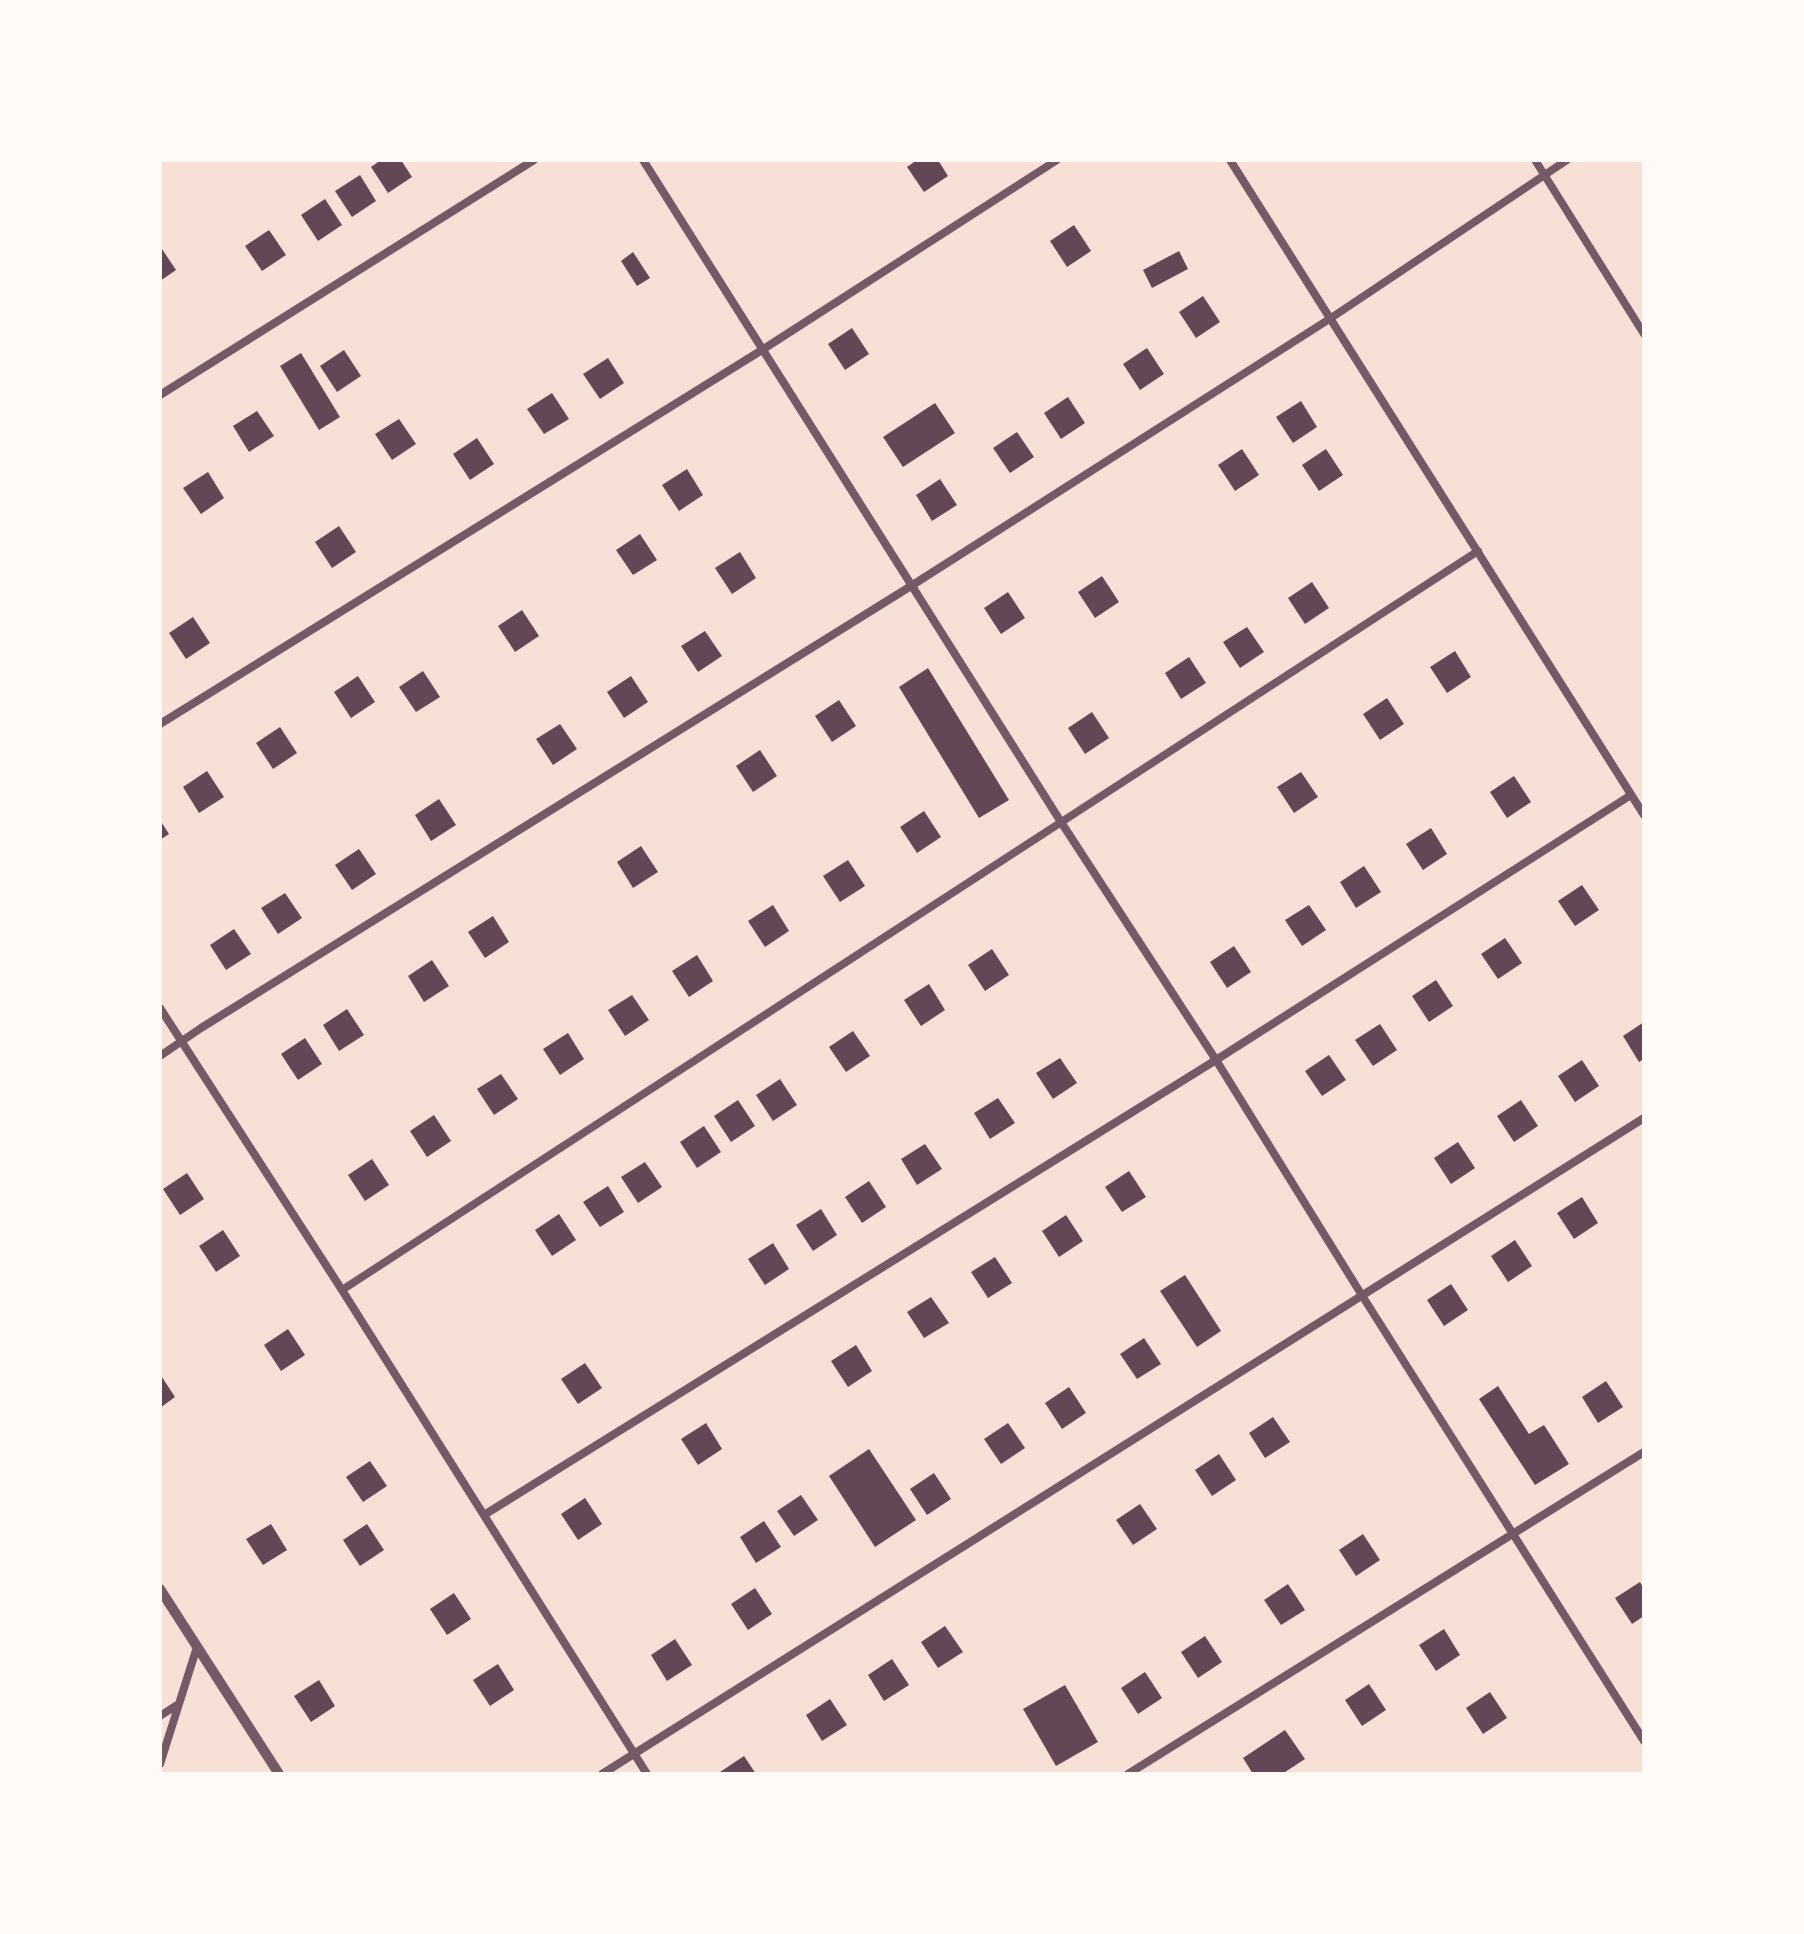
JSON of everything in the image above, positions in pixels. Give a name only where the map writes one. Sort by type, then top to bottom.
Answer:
[{"type":"street","points":[[160,395],[534,160]]},
{"type":"street","points":[[643,160],[1061,822],[1216,1060],[1644,1741]]},
{"type":"street","points":[[160,724],[762,350],[1057,160]]},
{"type":"street","points":[[1230,160],[1644,815]]},
{"type":"street","points":[[1535,160],[1644,334]]},
{"type":"street","points":[[160,1056],[911,586],[1331,318],[1567,160]]},
{"type":"street","points":[[342,1290],[1478,551]]},
{"type":"street","points":[[484,1515],[1216,1060],[1631,795]]},
{"type":"street","points":[[160,1008],[647,1774]]},
{"type":"street","points":[[602,1774],[1644,1118]]},
{"type":"street","points":[[1128,1774],[1644,1452]]},
{"type":"street","points":[[160,1589],[279,1774]]},
{"type":"street","points":[[160,1764],[197,1647]]},
{"type":"street","points":[[160,1716],[178,1705]]},
{"type":"building","points":[[381,160],[401,160],[412,177],[388,193],[371,167]]},
{"type":"building","points":[[917,160],[938,160],[948,176],[924,192],[907,167]]},
{"type":"building","points":[[360,175],[376,201],[352,217],[335,191]]},
{"type":"building","points":[[325,199],[342,225],[318,241],[301,215]]},
{"type":"building","points":[[1074,225],[1091,251],[1067,267],[1050,241]]},
{"type":"building","points":[[269,230],[286,255],[262,271],[245,246]]},
{"type":"building","points":[[160,246],[176,270],[160,281]]},
{"type":"building","points":[[1179,251],[1188,269],[1152,288],[1143,270]]},
{"type":"building","points":[[633,252],[650,278],[637,286],[621,261]]},
{"type":"building","points":[[1203,296],[1220,322],[1196,338],[1179,312]]},
{"type":"building","points":[[852,328],[869,354],[845,370],[828,344]]},
{"type":"building","points":[[1147,348],[1164,374],[1140,390],[1123,364]]},
{"type":"building","points":[[344,350],[361,376],[337,392],[320,366]]},
{"type":"building","points":[[301,353],[340,417],[319,430],[280,366]]},
{"type":"building","points":[[608,358],[624,383],[600,399],[583,374]]},
{"type":"building","points":[[552,393],[569,419],[544,434],[527,409]]},
{"type":"building","points":[[1068,397],[1085,423],[1061,439],[1044,413]]},
{"type":"building","points":[[1301,401],[1317,427],[1293,443],[1276,417]]},
{"type":"building","points":[[935,403],[955,433],[903,467],[883,437]]},
{"type":"building","points":[[257,411],[274,436],[249,452],[233,426]]},
{"type":"building","points":[[399,419],[416,444],[392,460],[375,434]]},
{"type":"building","points":[[1017,432],[1034,457],[1010,473],[993,448]]},
{"type":"building","points":[[477,438],[494,464],[470,480],[453,454]]},
{"type":"building","points":[[1242,449],[1259,475],[1235,491],[1218,465]]},
{"type":"building","points":[[1326,449],[1343,475],[1319,491],[1302,465]]},
{"type":"building","points":[[687,469],[703,495],[679,511],[662,485]]},
{"type":"building","points":[[208,472],[224,498],[201,514],[183,488]]},
{"type":"building","points":[[940,479],[957,505],[932,521],[916,495]]},
{"type":"building","points":[[339,526],[356,552],[332,568],[315,542]]},
{"type":"building","points":[[640,534],[657,560],[633,575],[616,550]]},
{"type":"building","points":[[740,552],[756,578],[732,594],[715,568]]},
{"type":"building","points":[[1102,576],[1119,602],[1095,618],[1078,592]]},
{"type":"building","points":[[1312,582],[1329,608],[1305,624],[1288,598]]},
{"type":"building","points":[[1008,592],[1025,618],[1001,634],[984,608]]},
{"type":"building","points":[[522,610],[539,636],[515,652],[498,626]]},
{"type":"building","points":[[193,617],[210,643],[186,659],[169,633]]},
{"type":"building","points":[[1247,627],[1264,652],[1240,668],[1223,642]]},
{"type":"building","points":[[705,631],[722,656],[698,672],[681,646]]},
{"type":"building","points":[[1455,651],[1471,677],[1447,693],[1430,667]]},
{"type":"building","points":[[1189,657],[1206,683],[1181,699],[1165,673]]},
{"type":"building","points":[[928,668],[1009,800],[979,818],[899,687]]},
{"type":"building","points":[[423,671],[440,697],[416,712],[399,687]]},
{"type":"building","points":[[358,676],[375,702],[351,718],[334,692]]},
{"type":"building","points":[[631,676],[648,702],[624,718],[607,692]]},
{"type":"building","points":[[1387,698],[1404,724],[1380,740],[1363,714]]},
{"type":"building","points":[[839,700],[856,726],[832,742],[815,716]]},
{"type":"building","points":[[1092,712],[1109,738],[1085,754],[1068,728]]},
{"type":"building","points":[[560,724],[577,749],[553,765],[536,739]]},
{"type":"building","points":[[280,727],[297,753],[273,769],[256,743]]},
{"type":"building","points":[[760,750],[777,776],[753,792],[736,766]]},
{"type":"building","points":[[207,771],[224,797],[199,813],[183,787]]},
{"type":"building","points":[[1301,772],[1318,797],[1294,813],[1277,787]]},
{"type":"building","points":[[1514,776],[1531,802],[1507,818],[1490,792]]},
{"type":"building","points":[[439,799],[456,825],[431,841],[415,815]]},
{"type":"building","points":[[924,811],[941,837],[917,853],[900,827]]},
{"type":"building","points":[[160,820],[169,834],[160,840]]},
{"type":"building","points":[[1431,828],[1447,854],[1423,870],[1406,844]]},
{"type":"building","points":[[641,846],[658,872],[633,888],[617,862]]},
{"type":"building","points":[[359,849],[376,874],[352,890],[335,865]]},
{"type":"building","points":[[848,860],[865,886],[840,902],[823,876]]},
{"type":"building","points":[[1364,866],[1381,892],[1356,908],[1340,882]]},
{"type":"building","points":[[1582,885],[1599,910],[1575,926],[1558,901]]},
{"type":"building","points":[[285,893],[302,918],[278,934],[261,908]]},
{"type":"building","points":[[773,905],[789,931],[765,947],[748,921]]},
{"type":"building","points":[[1309,905],[1326,930],[1302,946],[1285,920]]},
{"type":"building","points":[[493,916],[509,942],[485,958],[468,932]]},
{"type":"building","points":[[234,929],[251,954],[226,970],[210,945]]},
{"type":"building","points":[[1505,938],[1522,963],[1498,979],[1481,954]]},
{"type":"building","points":[[1234,946],[1251,972],[1227,988],[1210,962]]},
{"type":"building","points":[[992,949],[1009,975],[985,991],[968,965]]},
{"type":"building","points":[[697,955],[713,981],[689,997],[672,971]]},
{"type":"building","points":[[432,960],[449,986],[424,1002],[408,976]]},
{"type":"building","points":[[1436,980],[1453,1006],[1429,1022],[1412,996]]},
{"type":"building","points":[[929,984],[945,1010],[921,1026],[904,1000]]},
{"type":"building","points":[[632,995],[649,1020],[625,1036],[608,1010]]},
{"type":"building","points":[[347,1009],[364,1035],[339,1051],[323,1025]]},
{"type":"building","points":[[1644,1022],[1644,1059],[1639,1062],[1623,1036]]},
{"type":"building","points":[[1380,1024],[1397,1050],[1373,1066],[1355,1040]]},
{"type":"building","points":[[853,1031],[870,1056],[846,1072],[829,1047]]},
{"type":"building","points":[[568,1033],[584,1059],[560,1075],[543,1049]]},
{"type":"building","points":[[305,1038],[322,1064],[298,1080],[281,1054]]},
{"type":"building","points":[[1329,1055],[1346,1080],[1322,1096],[1305,1071]]},
{"type":"building","points":[[1060,1058],[1077,1083],[1053,1099],[1036,1073]]},
{"type":"building","points":[[1582,1060],[1599,1086],[1575,1102],[1558,1076]]},
{"type":"building","points":[[501,1074],[518,1099],[494,1115],[477,1089]]},
{"type":"building","points":[[780,1079],[797,1105],[773,1121],[756,1095]]},
{"type":"building","points":[[998,1098],[1015,1123],[990,1139],[974,1113]]},
{"type":"building","points":[[738,1100],[755,1126],[731,1142],[714,1116]]},
{"type":"building","points":[[1521,1100],[1538,1126],[1514,1142],[1497,1116]]},
{"type":"building","points":[[434,1115],[451,1141],[427,1157],[410,1131]]},
{"type":"building","points":[[704,1126],[721,1152],[697,1168],[680,1142]]},
{"type":"building","points":[[1458,1142],[1475,1168],[1451,1184],[1434,1158]]},
{"type":"building","points":[[925,1144],[942,1169],[917,1185],[901,1159]]},
{"type":"building","points":[[372,1159],[389,1185],[365,1201],[348,1175]]},
{"type":"building","points":[[645,1162],[662,1187],[638,1203],[621,1177]]},
{"type":"building","points":[[1129,1171],[1146,1197],[1122,1212],[1105,1187]]},
{"type":"building","points":[[187,1173],[204,1199],[180,1215],[163,1189]]},
{"type":"building","points":[[869,1181],[886,1207],[862,1223],[845,1197]]},
{"type":"building","points":[[608,1186],[624,1212],[600,1227],[583,1202]]},
{"type":"building","points":[[1582,1197],[1598,1223],[1574,1239],[1557,1213]]},
{"type":"building","points":[[821,1209],[837,1235],[813,1251],[796,1225]]},
{"type":"building","points":[[559,1214],[576,1240],[552,1256],[535,1230]]},
{"type":"building","points":[[1066,1215],[1083,1241],[1059,1257],[1042,1231]]},
{"type":"building","points":[[223,1230],[240,1256],[216,1272],[199,1246]]},
{"type":"building","points":[[1515,1240],[1532,1266],[1508,1282],[1491,1256]]},
{"type":"building","points":[[773,1243],[789,1269],[765,1285],[748,1259]]},
{"type":"building","points":[[995,1257],[1012,1283],[988,1298],[971,1272]]},
{"type":"building","points":[[1185,1275],[1221,1331],[1197,1347],[1160,1291]]},
{"type":"building","points":[[1451,1284],[1468,1310],[1444,1326],[1427,1300]]},
{"type":"building","points":[[931,1297],[949,1323],[924,1338],[907,1312]]},
{"type":"building","points":[[288,1329],[305,1355],[281,1371],[264,1345]]},
{"type":"building","points":[[1144,1338],[1161,1364],[1137,1379],[1120,1354]]},
{"type":"building","points":[[856,1345],[872,1371],[848,1387],[831,1361]]},
{"type":"building","points":[[585,1363],[602,1388],[578,1404],[561,1379]]},
{"type":"building","points":[[160,1374],[175,1397],[160,1408]]},
{"type":"building","points":[[1606,1381],[1623,1407],[1598,1423],[1582,1397]]},
{"type":"building","points":[[1498,1386],[1529,1434],[1544,1425],[1569,1464],[1535,1485],[1479,1399]]},
{"type":"building","points":[[1069,1387],[1086,1413],[1062,1429],[1045,1403]]},
{"type":"building","points":[[1273,1417],[1290,1442],[1265,1458],[1249,1433]]},
{"type":"building","points":[[706,1423],[722,1449],[698,1465],[681,1439]]},
{"type":"building","points":[[1008,1423],[1025,1448],[1001,1464],[984,1439]]},
{"type":"building","points":[[869,1449],[916,1520],[875,1547],[829,1476]]},
{"type":"building","points":[[1219,1454],[1236,1480],[1212,1496],[1195,1470]]},
{"type":"building","points":[[370,1461],[387,1486],[363,1502],[346,1477]]},
{"type":"building","points":[[934,1473],[951,1499],[927,1515],[910,1489]]},
{"type":"building","points":[[801,1495],[818,1520],[794,1536],[777,1511]]},
{"type":"building","points":[[585,1498],[602,1524],[578,1540],[561,1514]]},
{"type":"building","points":[[1140,1504],[1157,1529],[1133,1545],[1116,1520]]},
{"type":"building","points":[[764,1521],[781,1547],[756,1563],[740,1537]]},
{"type":"building","points":[[271,1524],[287,1550],[263,1565],[246,1539]]},
{"type":"building","points":[[367,1524],[384,1550],[360,1566],[343,1540]]},
{"type":"building","points":[[1363,1534],[1380,1560],[1356,1576],[1339,1550]]},
{"type":"building","points":[[1640,1582],[1644,1589],[1644,1616],[1632,1624],[1615,1598]]},
{"type":"building","points":[[1288,1584],[1305,1610],[1281,1625],[1264,1600]]},
{"type":"building","points":[[755,1588],[772,1614],[748,1630],[731,1604]]},
{"type":"building","points":[[454,1593],[471,1619],[447,1635],[430,1609]]},
{"type":"building","points":[[945,1626],[963,1652],[938,1668],[921,1642]]},
{"type":"building","points":[[1444,1629],[1460,1655],[1436,1671],[1419,1645]]},
{"type":"building","points":[[1205,1636],[1222,1662],[1198,1678],[1181,1652]]},
{"type":"building","points":[[675,1639],[692,1665],[667,1681],[651,1655]]},
{"type":"building","points":[[892,1659],[909,1685],[884,1701],[868,1675]]},
{"type":"building","points":[[498,1664],[514,1690],[490,1706],[473,1680]]},
{"type":"building","points":[[1145,1672],[1162,1698],[1138,1714],[1121,1688]]},
{"type":"building","points":[[319,1680],[335,1706],[311,1722],[294,1696]]},
{"type":"building","points":[[1369,1684],[1386,1710],[1362,1726],[1345,1700]]},
{"type":"building","points":[[1065,1685],[1098,1742],[1056,1766],[1023,1709]]},
{"type":"building","points":[[1490,1692],[1507,1718],[1483,1734],[1466,1708]]},
{"type":"building","points":[[830,1699],[847,1725],[822,1741],[806,1715]]},
{"type":"building","points":[[1285,1730],[1305,1759],[1282,1774],[1253,1774],[1243,1758]]},
{"type":"building","points":[[744,1756],[756,1774],[720,1772]]}]
